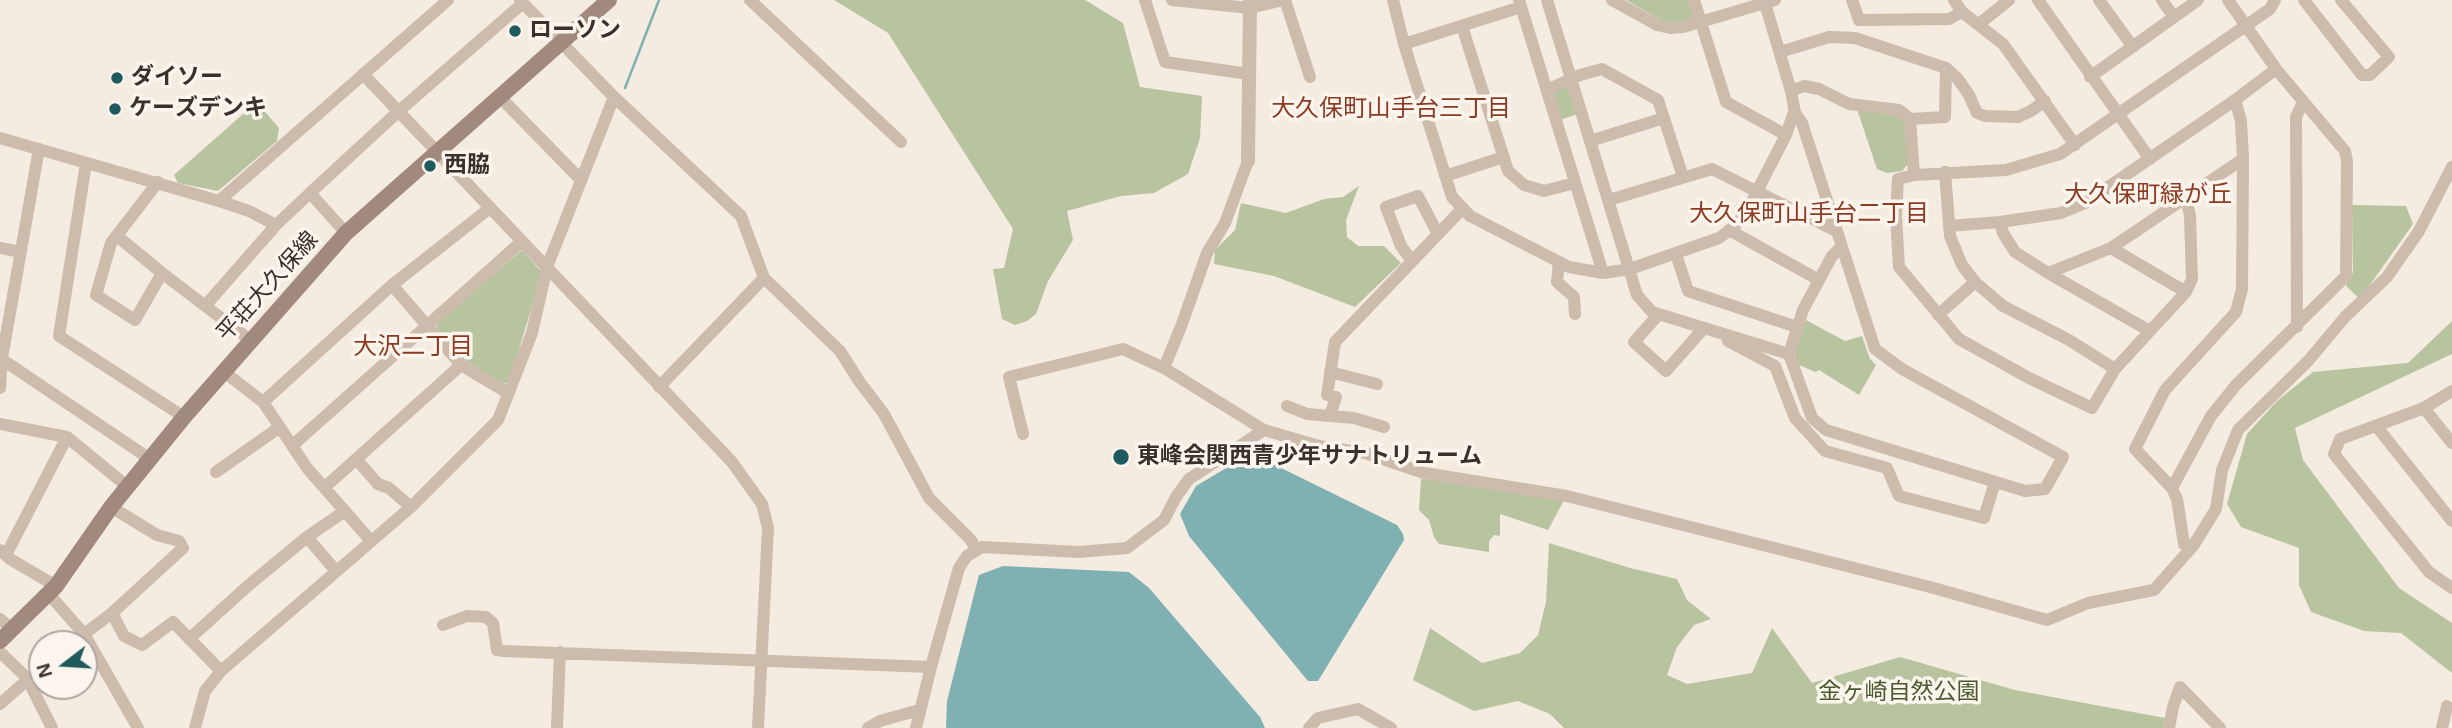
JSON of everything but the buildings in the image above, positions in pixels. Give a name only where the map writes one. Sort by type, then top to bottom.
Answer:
[{"type":"main road","name":"平荘大久保線","points":[[0,641],[6,624],[52,589],[111,507],[184,417],[346,233],[609,0]]},
{"type":"street","points":[[219,201],[448,0]]},
{"type":"street","points":[[750,0],[901,142]]},
{"type":"street","points":[[1145,0],[1165,62],[1249,74]]},
{"type":"street","points":[[1172,0],[1250,4],[1284,0],[1310,77]]},
{"type":"street","points":[[1393,0],[1452,197],[1470,216],[1559,262],[1576,269],[1603,273],[1630,269],[1703,245],[1729,230],[1746,211],[1757,192],[1786,135],[1794,112],[1768,1],[1701,22],[1670,28],[1657,25],[1612,0]]},
{"type":"street","points":[[1548,0],[1637,295],[1652,312],[1789,354]]},
{"type":"street","points":[[1694,0],[1726,102],[1786,135]]},
{"type":"street","points":[[1852,0],[1859,20],[1949,19],[1962,12]]},
{"type":"street","points":[[1954,0],[1962,12],[2003,44],[2075,145]]},
{"type":"street","points":[[1979,24],[2009,0]]},
{"type":"street","points":[[2038,0],[2150,159]]},
{"type":"street","points":[[2099,0],[2133,47]]},
{"type":"street","points":[[2162,0],[2174,17]]},
{"type":"street","points":[[2090,77],[2198,0]]},
{"type":"street","points":[[2172,488],[2211,416],[2236,385],[2346,276],[2345,151],[2276,69],[2228,0]]},
{"type":"street","points":[[2186,198],[2190,216],[2192,279],[2186,292],[2148,330],[2115,369],[2092,408],[2029,378],[1959,339],[1899,267],[1896,216],[1898,179],[1914,175],[2006,170],[2046,160],[2075,145],[2119,115],[2270,9],[2275,0]]},
{"type":"street","points":[[2304,0],[2362,75],[2370,75],[2389,57],[2341,0]]},
{"type":"street","points":[[205,306],[276,225],[522,1],[614,97],[741,216],[764,278],[841,351],[859,382],[884,414],[929,498],[971,540],[976,550]]},
{"type":"street","points":[[1164,368],[1207,253],[1225,223],[1248,161],[1250,4]]},
{"type":"street","points":[[1404,44],[1520,4],[1603,273]]},
{"type":"street","points":[[1462,26],[1508,171],[1524,185],[1544,191],[1575,183]]},
{"type":"street","points":[[1780,52],[1829,37],[1843,36],[1946,68],[1958,79],[1977,113],[1985,116],[2018,117],[2045,101]]},
{"type":"street","points":[[1791,91],[1804,86],[1819,89],[1849,104],[1899,110],[1910,119],[1945,117],[1946,68]]},
{"type":"street","points":[[1547,90],[1572,81],[1580,75],[1602,69],[1658,100],[1683,177]]},
{"type":"street","points":[[1949,226],[2061,213],[2085,203],[2276,69]]},
{"type":"street","points":[[363,74],[732,462],[762,503],[768,528],[758,728]]},
{"type":"street","points":[[500,97],[581,180]]},
{"type":"street","points":[[195,728],[205,691],[221,671],[411,506],[498,419],[532,333],[547,267],[614,97]]},
{"type":"street","points":[[2193,547],[2184,544],[2177,499],[2172,488],[2135,449],[2165,390],[2235,312],[2242,289],[2243,159],[2241,121],[2235,100]]},
{"type":"street","points":[[2297,327],[2296,117],[2303,102]]},
{"type":"street","points":[[1794,112],[1802,123],[1875,349],[1902,369],[2063,457],[2045,489],[2025,491],[1994,482],[1826,430],[1812,418],[1789,354],[1797,327],[1819,280],[1832,256],[1841,247]]},
{"type":"street","points":[[1590,141],[1664,118]]},
{"type":"street","points":[[1910,119],[1914,175]]},
{"type":"street","points":[[0,138],[219,201],[249,211],[276,225]]},
{"type":"street","points":[[0,388],[1,358],[39,149]]},
{"type":"street","points":[[1445,176],[1504,157]]},
{"type":"street","points":[[2048,273],[2111,248],[2243,159]]},
{"type":"street","points":[[86,163],[59,336],[184,417]]},
{"type":"street","points":[[1023,434],[1009,377],[1123,349],[1164,368],[1264,430],[1320,446],[1365,453],[1424,473],[1567,496],[1930,587],[2047,620],[2088,603],[2154,590],[2193,547],[2216,509],[2222,470],[2238,430],[2308,361],[2345,317],[2387,277],[2419,230],[2452,167]]},
{"type":"street","points":[[1609,200],[1712,169],[1836,230]]},
{"type":"street","points":[[1945,173],[1953,245],[1962,265],[1975,282],[2003,306],[2069,340],[2115,369]]},
{"type":"street","points":[[158,182],[111,243],[96,295],[135,320],[163,273]]},
{"type":"street","points":[[310,193],[346,233]]},
{"type":"street","points":[[1412,261],[1401,246],[1386,207],[1418,196],[1438,234]]},
{"type":"street","points":[[263,402],[392,285],[490,208]]},
{"type":"street","points":[[1330,416],[1336,397],[1327,395],[1335,342],[1462,209]]},
{"type":"street","points":[[2000,222],[2003,233],[2015,252],[2148,330]]},
{"type":"street","points":[[1729,230],[1819,280]]},
{"type":"street","points":[[117,236],[250,340]]},
{"type":"street","points":[[293,445],[521,242]]},
{"type":"street","points":[[0,248],[21,252]]},
{"type":"street","points":[[2111,248],[2186,292]]},
{"type":"street","points":[[1676,254],[1688,291],[1797,327]]},
{"type":"street","points":[[1559,262],[1557,282],[1574,297],[1575,314]]},
{"type":"street","points":[[659,387],[764,278]]},
{"type":"street","points":[[1938,315],[1975,282]]},
{"type":"street","points":[[392,285],[461,365],[508,393]]},
{"type":"street","points":[[1659,314],[1634,342],[1666,371],[1704,328]]},
{"type":"street","points":[[1726,335],[1726,340],[1775,366],[1795,418],[1825,451],[1887,468],[1899,496],[1984,518],[1994,482]]},
{"type":"street","points":[[1,358],[150,459]]},
{"type":"street","points":[[325,487],[461,365]]},
{"type":"street","points":[[223,371],[263,402],[307,468],[371,541]]},
{"type":"street","points":[[1330,372],[1377,384]]},
{"type":"street","points":[[2452,391],[2424,408],[2340,439],[2334,454],[2428,572],[2452,588]]},
{"type":"street","points":[[1287,406],[1307,414],[1354,418],[1384,427]]},
{"type":"street","points":[[2424,408],[2452,443]]},
{"type":"street","points":[[0,424],[67,437],[128,487]]},
{"type":"street","points":[[2377,426],[2449,521]]},
{"type":"street","points":[[216,472],[280,427]]},
{"type":"street","points":[[915,728],[959,568],[967,556],[982,547],[1079,552],[1126,548],[1164,520],[1189,479],[1264,430]]},
{"type":"street","points":[[67,437],[3,553],[52,589],[81,630]]},
{"type":"street","points":[[357,460],[378,484],[389,488],[411,506]]},
{"type":"street","points":[[89,630],[112,613],[183,548],[179,541],[157,535],[111,507]]},
{"type":"street","points":[[189,639],[307,537],[345,511]]},
{"type":"street","points":[[307,537],[336,571]]},
{"type":"street","points":[[112,613],[124,636],[142,645],[173,622],[221,671]]},
{"type":"street","points":[[443,625],[467,616],[486,617],[493,624],[496,650],[932,667]]},
{"type":"street","points":[[0,652],[27,678],[52,728]]},
{"type":"street","points":[[557,728],[560,652]]},
{"type":"street","points":[[98,658],[138,728]]},
{"type":"street","points":[[0,704],[27,678]]},
{"type":"street","points":[[2169,728],[2180,687],[2220,728]]},
{"type":"street","points":[[2442,728],[2447,706]]},
{"type":"street","points":[[1309,728],[1318,718],[1358,709],[1391,728]]},
{"type":"street","points":[[868,728],[880,721],[919,710]]},
{"type":"green space","points":[[834,0],[1085,0],[1123,23],[1140,87],[1202,96],[1200,138],[1188,174],[1154,193],[1121,196],[1067,211],[1073,240],[1048,281],[1036,314],[1015,325],[1002,319],[993,269],[1004,268],[1013,229],[888,33]]},
{"type":"green space","points":[[1626,0],[1688,0],[1694,18],[1664,22]]},
{"type":"green space","points":[[1570,86],[1578,114],[1560,120],[1553,96],[1557,90]]},
{"type":"green space","points":[[252,106],[260,106],[279,128],[277,141],[218,191],[178,183],[174,175]]},
{"type":"green space","points":[[1857,109],[1899,115],[1906,122],[1908,164],[1902,171],[1887,173],[1877,169]]},
{"type":"green space","points":[[1359,186],[1346,220],[1347,237],[1358,246],[1384,246],[1401,263],[1355,307],[1274,276],[1214,264],[1215,250],[1235,230],[1241,203],[1286,213],[1324,199],[1343,197]]},
{"type":"green space","points":[[2352,205],[2406,206],[2413,224],[2360,299],[2346,286],[2353,272]]},
{"type":"green space","points":[[522,250],[540,270],[541,277],[509,382],[502,384],[462,358],[437,330],[437,322]]},
{"type":"green space","points":[[1804,319],[1845,341],[1862,336],[1870,359],[1876,365],[1859,395],[1819,370],[1815,372],[1797,364],[1795,352]]},
{"type":"green space","points":[[2452,321],[2452,354],[2295,428],[2303,460],[2399,588],[2452,623],[2452,673],[2401,633],[2364,631],[2311,612],[2299,585],[2299,548],[2241,527],[2227,504],[2247,434],[2277,401],[2313,372],[2408,363]]},
{"type":"green space","points":[[1421,479],[1562,499],[1563,502],[1548,530],[1500,514],[1500,536],[1494,535],[1489,541],[1489,552],[1439,544],[1429,520],[1419,510]]},
{"type":"green space","name":"金ヶ崎自然公園","points":[[1549,543],[1630,568],[1677,579],[1687,600],[1711,619],[1694,625],[1677,647],[1667,675],[1687,684],[1752,673],[1772,628],[1812,683],[1900,657],[2015,690],[2165,718],[2163,728],[1564,728],[1550,714],[1518,701],[1474,711],[1413,680],[1430,628],[1482,663],[1520,653],[1538,635],[1546,602]]},
{"type":"water","points":[[1258,458],[1397,525],[1403,534],[1404,540],[1318,681],[1308,681],[1189,536],[1180,514],[1196,486],[1228,467]]},
{"type":"water","points":[[1003,566],[1129,572],[1149,588],[1260,717],[1265,728],[946,728],[947,701],[979,575]]},
{"type":"waterway","points":[[625,88],[659,0]]},
{"type":"place","name":"ローソン","points":[[515,31]]},
{"type":"place","name":"ダイソー","points":[[117,78]]},
{"type":"place","name":"ケーズデンキ","points":[[115,109]]},
{"type":"place","name":"西脇","points":[[430,166]]},
{"type":"place","name":"東峰会関西青少年サナトリューム","points":[[1121,457]]},
{"type":"district","name":"大久保町山手台三丁目","points":[[1391,109]]},
{"type":"district","name":"大久保町緑が丘","points":[[2148,195]]},
{"type":"district","name":"大久保町山手台二丁目","points":[[1809,214]]},
{"type":"district","name":"大沢二丁目","points":[[413,347]]}]
